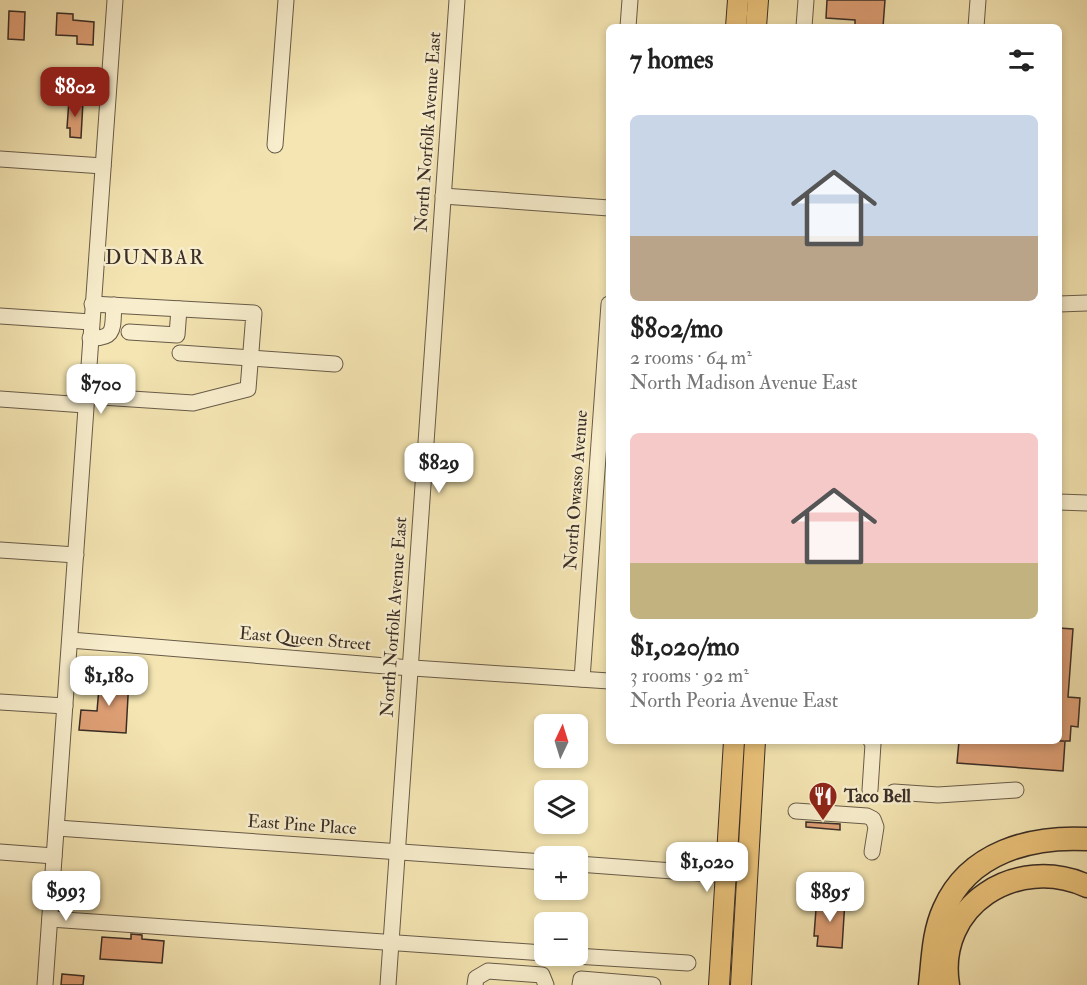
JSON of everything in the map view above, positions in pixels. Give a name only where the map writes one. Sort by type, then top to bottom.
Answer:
[{"type":"highway","points":[[930,985],[934,943],[939,924],[950,898],[970,875],[992,858],[1021,845],[1050,839],[1087,839]]},
{"type":"highway","points":[[948,985],[947,957],[958,924],[974,904],[996,887],[1020,878],[1045,875],[1087,886]]},
{"type":"main road","points":[[736,24],[738,0]]},
{"type":"main road","points":[[756,24],[758,0]]},
{"type":"main road","points":[[719,985],[734,744]]},
{"type":"main road","points":[[741,985],[755,744]]},
{"type":"street","points":[[45,985],[115,0]]},
{"type":"street","points":[[275,146],[286,0]]},
{"type":"street","name":"North Norfolk Avenue East","points":[[388,985],[457,0]]},
{"type":"street","points":[[628,24],[630,0]]},
{"type":"street","points":[[804,24],[806,0]]},
{"type":"street","points":[[976,24],[978,0]]},
{"type":"street","points":[[0,159],[103,166]]},
{"type":"street","points":[[442,196],[606,207]]},
{"type":"street","points":[[1062,304],[1087,303]]},
{"type":"street","points":[[0,399],[193,403],[248,388],[254,313],[92,304]]},
{"type":"street","points":[[114,305],[121,331]]},
{"type":"street","points":[[90,338],[104,339],[121,331],[177,335],[179,309]]},
{"type":"street","points":[[0,316],[91,322]]},
{"type":"street","name":"North Owasso Avenue","points":[[582,679],[606,346]]},
{"type":"street","points":[[180,353],[335,364]]},
{"type":"street","points":[[1062,502],[1087,503]]},
{"type":"street","points":[[0,550],[75,555]]},
{"type":"street","name":"East Queen Street","points":[[70,640],[606,681]]},
{"type":"street","points":[[0,702],[65,706]]},
{"type":"street","points":[[870,790],[873,744]]},
{"type":"street","points":[[894,792],[938,795],[1016,790]]},
{"type":"street","points":[[796,811],[867,816],[873,819],[876,827],[872,852]]},
{"type":"street","name":"East Pine Place","points":[[57,828],[534,861]]},
{"type":"street","points":[[0,852],[54,856]]},
{"type":"street","points":[[588,865],[727,875],[748,872]]},
{"type":"street","points":[[50,919],[534,952]]},
{"type":"street","points":[[588,957],[688,963]]},
{"type":"street","points":[[475,985],[476,978],[488,971],[542,975],[546,985]]},
{"type":"street","points":[[580,985],[581,979],[653,985]]},
{"type":"building","points":[[827,0],[885,0],[883,24],[855,24],[855,20],[826,18]]},
{"type":"building","points":[[9,11],[25,12],[24,40],[8,39]]},
{"type":"building","points":[[57,13],[73,14],[73,20],[94,22],[93,45],[77,44],[77,36],[56,35]]},
{"type":"building","points":[[69,100],[83,101],[81,138],[70,137],[70,128],[67,128]]},
{"type":"building","points":[[1062,628],[1073,629],[1068,697],[1080,698],[1078,727],[1071,726],[1070,741],[1065,741],[1063,771],[957,763],[959,744],[1062,744]]},
{"type":"building","points":[[100,676],[129,678],[126,733],[79,730],[81,710],[97,711]]},
{"type":"building","points":[[806,822],[840,824],[840,830],[806,827]]},
{"type":"building","points":[[820,899],[845,900],[842,948],[817,946],[818,936],[814,936],[816,909],[820,909]]},
{"type":"building","points":[[131,934],[142,935],[142,939],[164,941],[162,963],[100,959],[102,937],[131,939]]},
{"type":"building","points":[[62,974],[84,976],[83,985],[61,985]]},
{"type":"place","name":"Taco Bell","points":[[823,822]]},
{"type":"district","name":"DUNBAR","points":[[155,257]]}]
